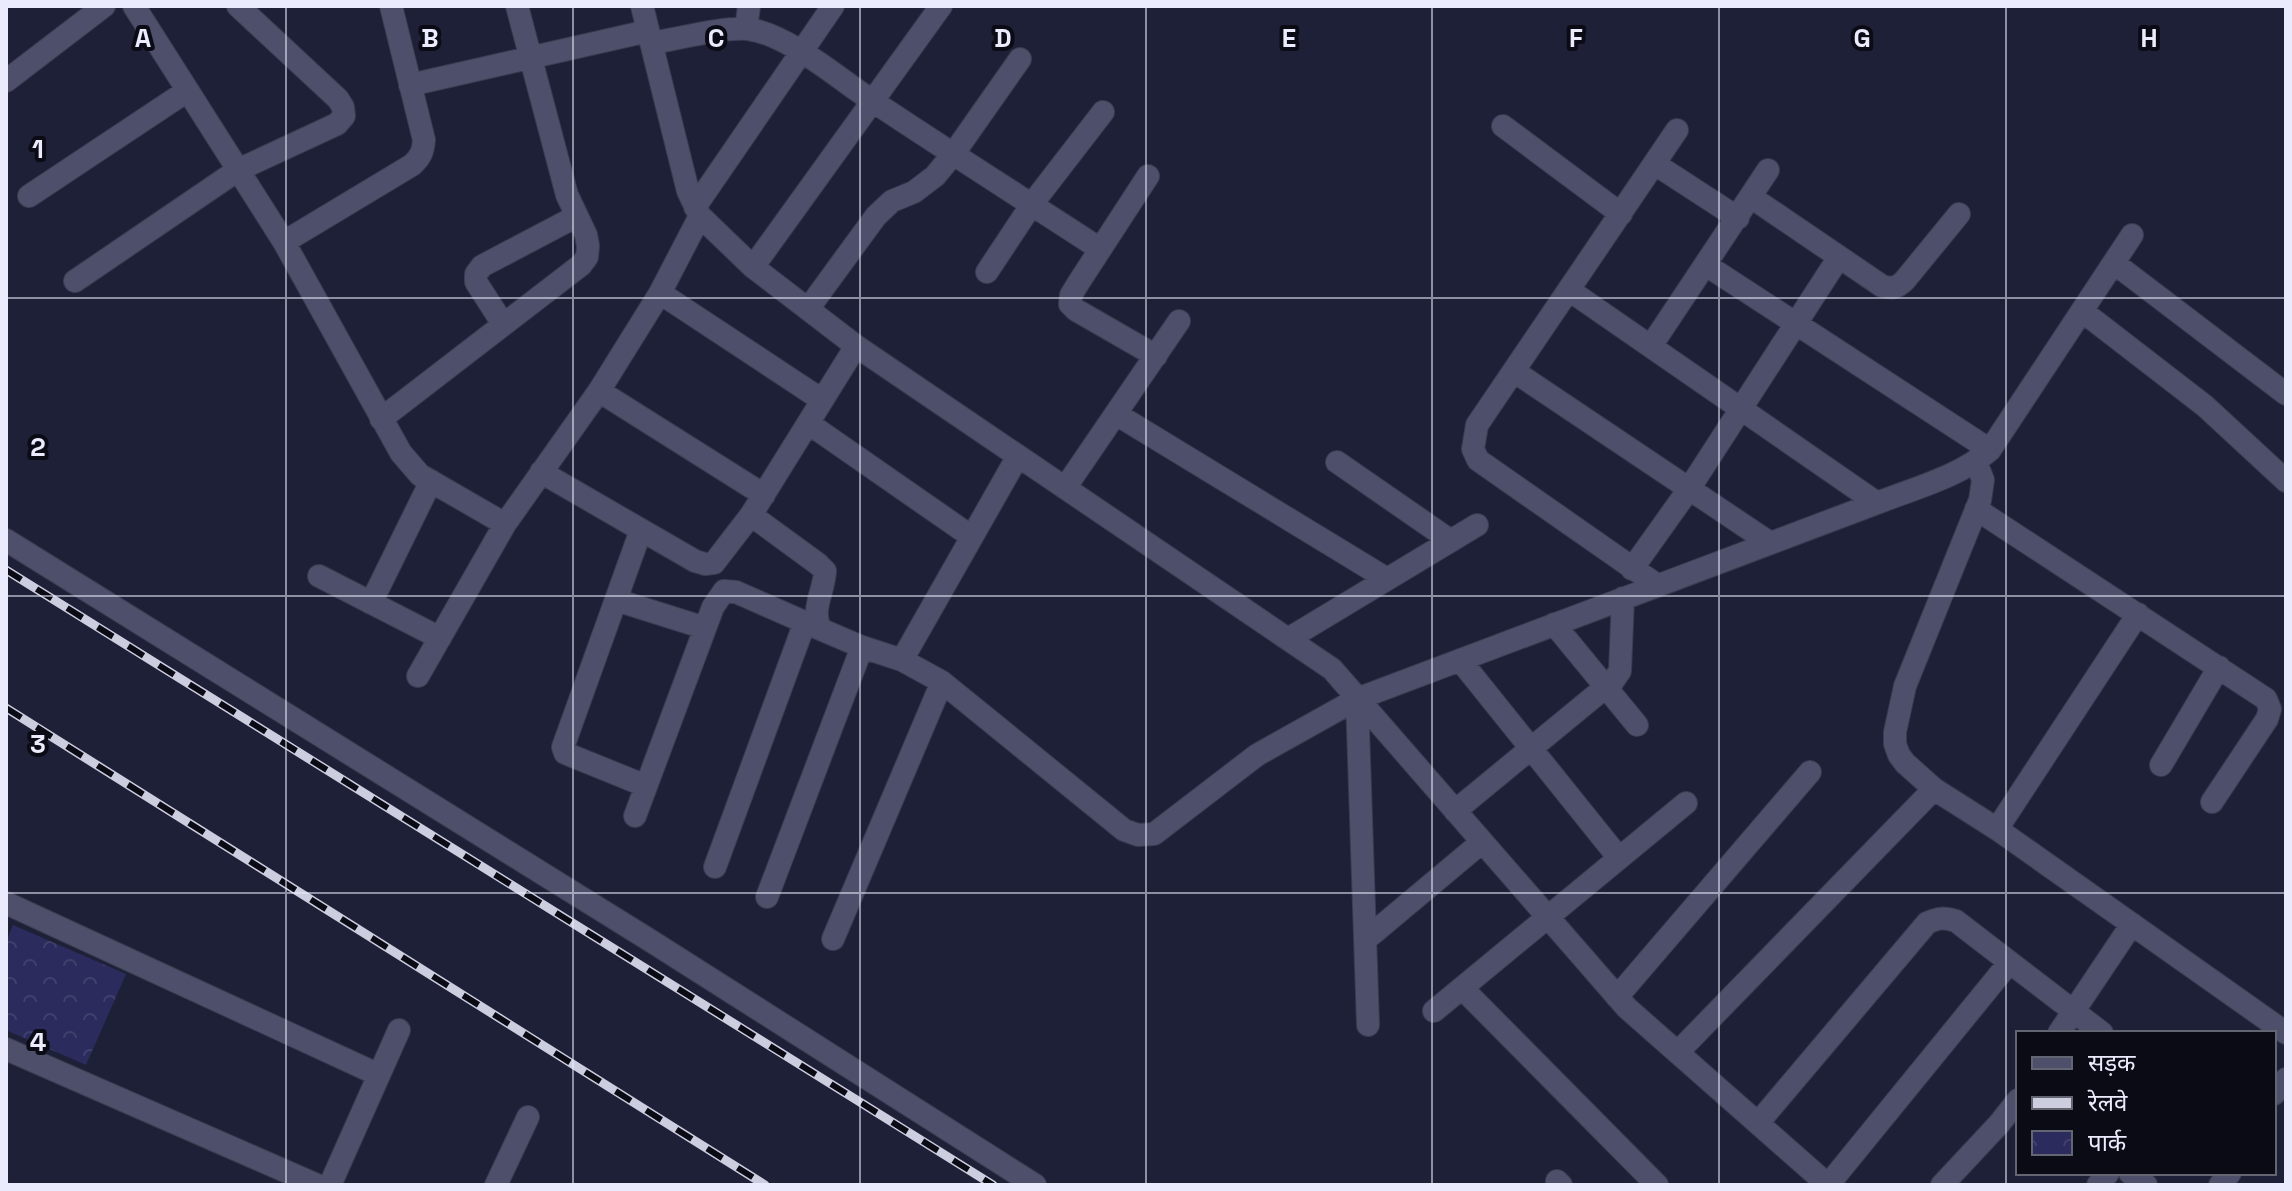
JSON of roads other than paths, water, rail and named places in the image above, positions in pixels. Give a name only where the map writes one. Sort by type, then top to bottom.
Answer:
[{"type":"street","points":[[6,81],[104,6]]},
{"type":"street","points":[[134,6],[284,242],[401,453],[420,475],[505,524]]},
{"type":"street","points":[[75,281],[238,170],[337,124],[344,116],[338,99],[238,6]]},
{"type":"street","points":[[284,242],[420,158],[424,140],[391,6]]},
{"type":"street","points":[[381,419],[581,265],[587,257],[586,235],[567,195],[517,6]]},
{"type":"street","points":[[642,6],[688,191],[698,211],[753,267],[856,346],[1332,669],[1627,1008],[1828,1185],[2009,963]]},
{"type":"street","points":[[746,29],[749,6]]},
{"type":"street","points":[[418,676],[505,524],[599,391],[660,293],[698,211],[833,6]]},
{"type":"street","points":[[753,267],[941,6]]},
{"type":"street","points":[[410,85],[530,57],[649,37],[746,29],[764,33],[801,52],[1100,249]]},
{"type":"street","points":[[808,309],[876,216],[892,201],[925,185],[954,153],[1020,59]]},
{"type":"street","points":[[29,196],[187,91]]},
{"type":"street","points":[[987,272],[1032,204],[1103,112]]},
{"type":"street","points":[[1503,126],[1621,214]]},
{"type":"street","points":[[1657,585],[1478,460],[1473,449],[1477,425],[1677,130]]},
{"type":"street","points":[[1655,164],[1738,218]]},
{"type":"street","points":[[1651,346],[1768,170]]},
{"type":"street","points":[[1148,176],[1071,295],[1070,304],[1156,356]]},
{"type":"street","points":[[1751,197],[1882,286],[1891,289],[1898,287],[1959,214]]},
{"type":"street","points":[[503,324],[476,282],[476,274],[482,266],[577,216]]},
{"type":"street","points":[[635,816],[713,607],[724,591],[736,592],[862,647],[902,660],[942,682],[1124,830],[1138,835],[1154,834],[1257,755],[1357,699],[1877,503],[1960,470],[1983,456],[2132,235]]},
{"type":"street","points":[[1632,569],[1689,489],[1839,257]]},
{"type":"street","points":[[2114,263],[2286,394]]},
{"type":"street","points":[[1706,265],[1797,324],[1983,456]]},
{"type":"street","points":[[1569,290],[1877,503]]},
{"type":"street","points":[[660,293],[822,400]]},
{"type":"street","points":[[2082,311],[2205,406],[2286,481]]},
{"type":"street","points":[[1065,488],[1179,321]]},
{"type":"street","points":[[541,472],[695,561],[714,563],[751,515],[856,346]]},
{"type":"street","points":[[1515,372],[1770,543]]},
{"type":"street","points":[[599,391],[764,495]]},
{"type":"street","points":[[1116,414],[1387,579]]},
{"type":"street","points":[[808,423],[972,537]]},
{"type":"street","points":[[902,660],[1018,456]]},
{"type":"street","points":[[1983,456],[1980,500],[1905,686],[1895,732],[1899,755],[1934,789],[1997,829],[2286,1033]]},
{"type":"street","points":[[1337,462],[1451,541]]},
{"type":"street","points":[[371,603],[431,481]]},
{"type":"street","points":[[1976,509],[2266,699],[2270,709],[2267,719],[2212,802]]},
{"type":"street","points":[[715,867],[815,618],[824,584],[825,571],[818,564],[751,515]]},
{"type":"street","points":[[1288,639],[1477,525]]},
{"type":"street","points":[[641,530],[563,747],[565,753],[646,786]]},
{"type":"street","points":[[6,540],[597,907],[1035,1185]]},
{"type":"street","points":[[319,576],[440,638]]},
{"type":"street","points":[[1455,811],[1613,681],[1620,671],[1623,598]]},
{"type":"street","points":[[616,600],[705,628]]},
{"type":"street","points":[[1997,829],[2138,614]]},
{"type":"street","points":[[1554,624],[1637,725]]},
{"type":"street","points":[[767,897],[862,647]]},
{"type":"street","points":[[1460,660],[1619,858]]},
{"type":"street","points":[[2161,765],[2219,667]]},
{"type":"street","points":[[833,939],[942,682]]},
{"type":"street","points":[[1357,699],[1368,1025]]},
{"type":"street","points":[[1617,997],[1810,772]]},
{"type":"street","points":[[1678,1052],[1934,789]]},
{"type":"street","points":[[1434,1011],[1686,803]]},
{"type":"street","points":[[1365,940],[1482,842]]},
{"type":"street","points":[[7,907],[379,1075]]},
{"type":"street","points":[[1758,1123],[1927,923],[1945,918],[1956,921],[2099,1031]]},
{"type":"street","points":[[2060,1031],[2132,924]]},
{"type":"street","points":[[1462,988],[1657,1185]]},
{"type":"street","points":[[330,1185],[399,1030]]},
{"type":"street","points":[[6,1049],[317,1185]]},
{"type":"street","points":[[1942,1185],[2016,1103]]},
{"type":"street","points":[[496,1185],[528,1117]]},
{"type":"railway","points":[[6,570],[993,1185]]},
{"type":"railway","points":[[6,708],[765,1185]]}]
